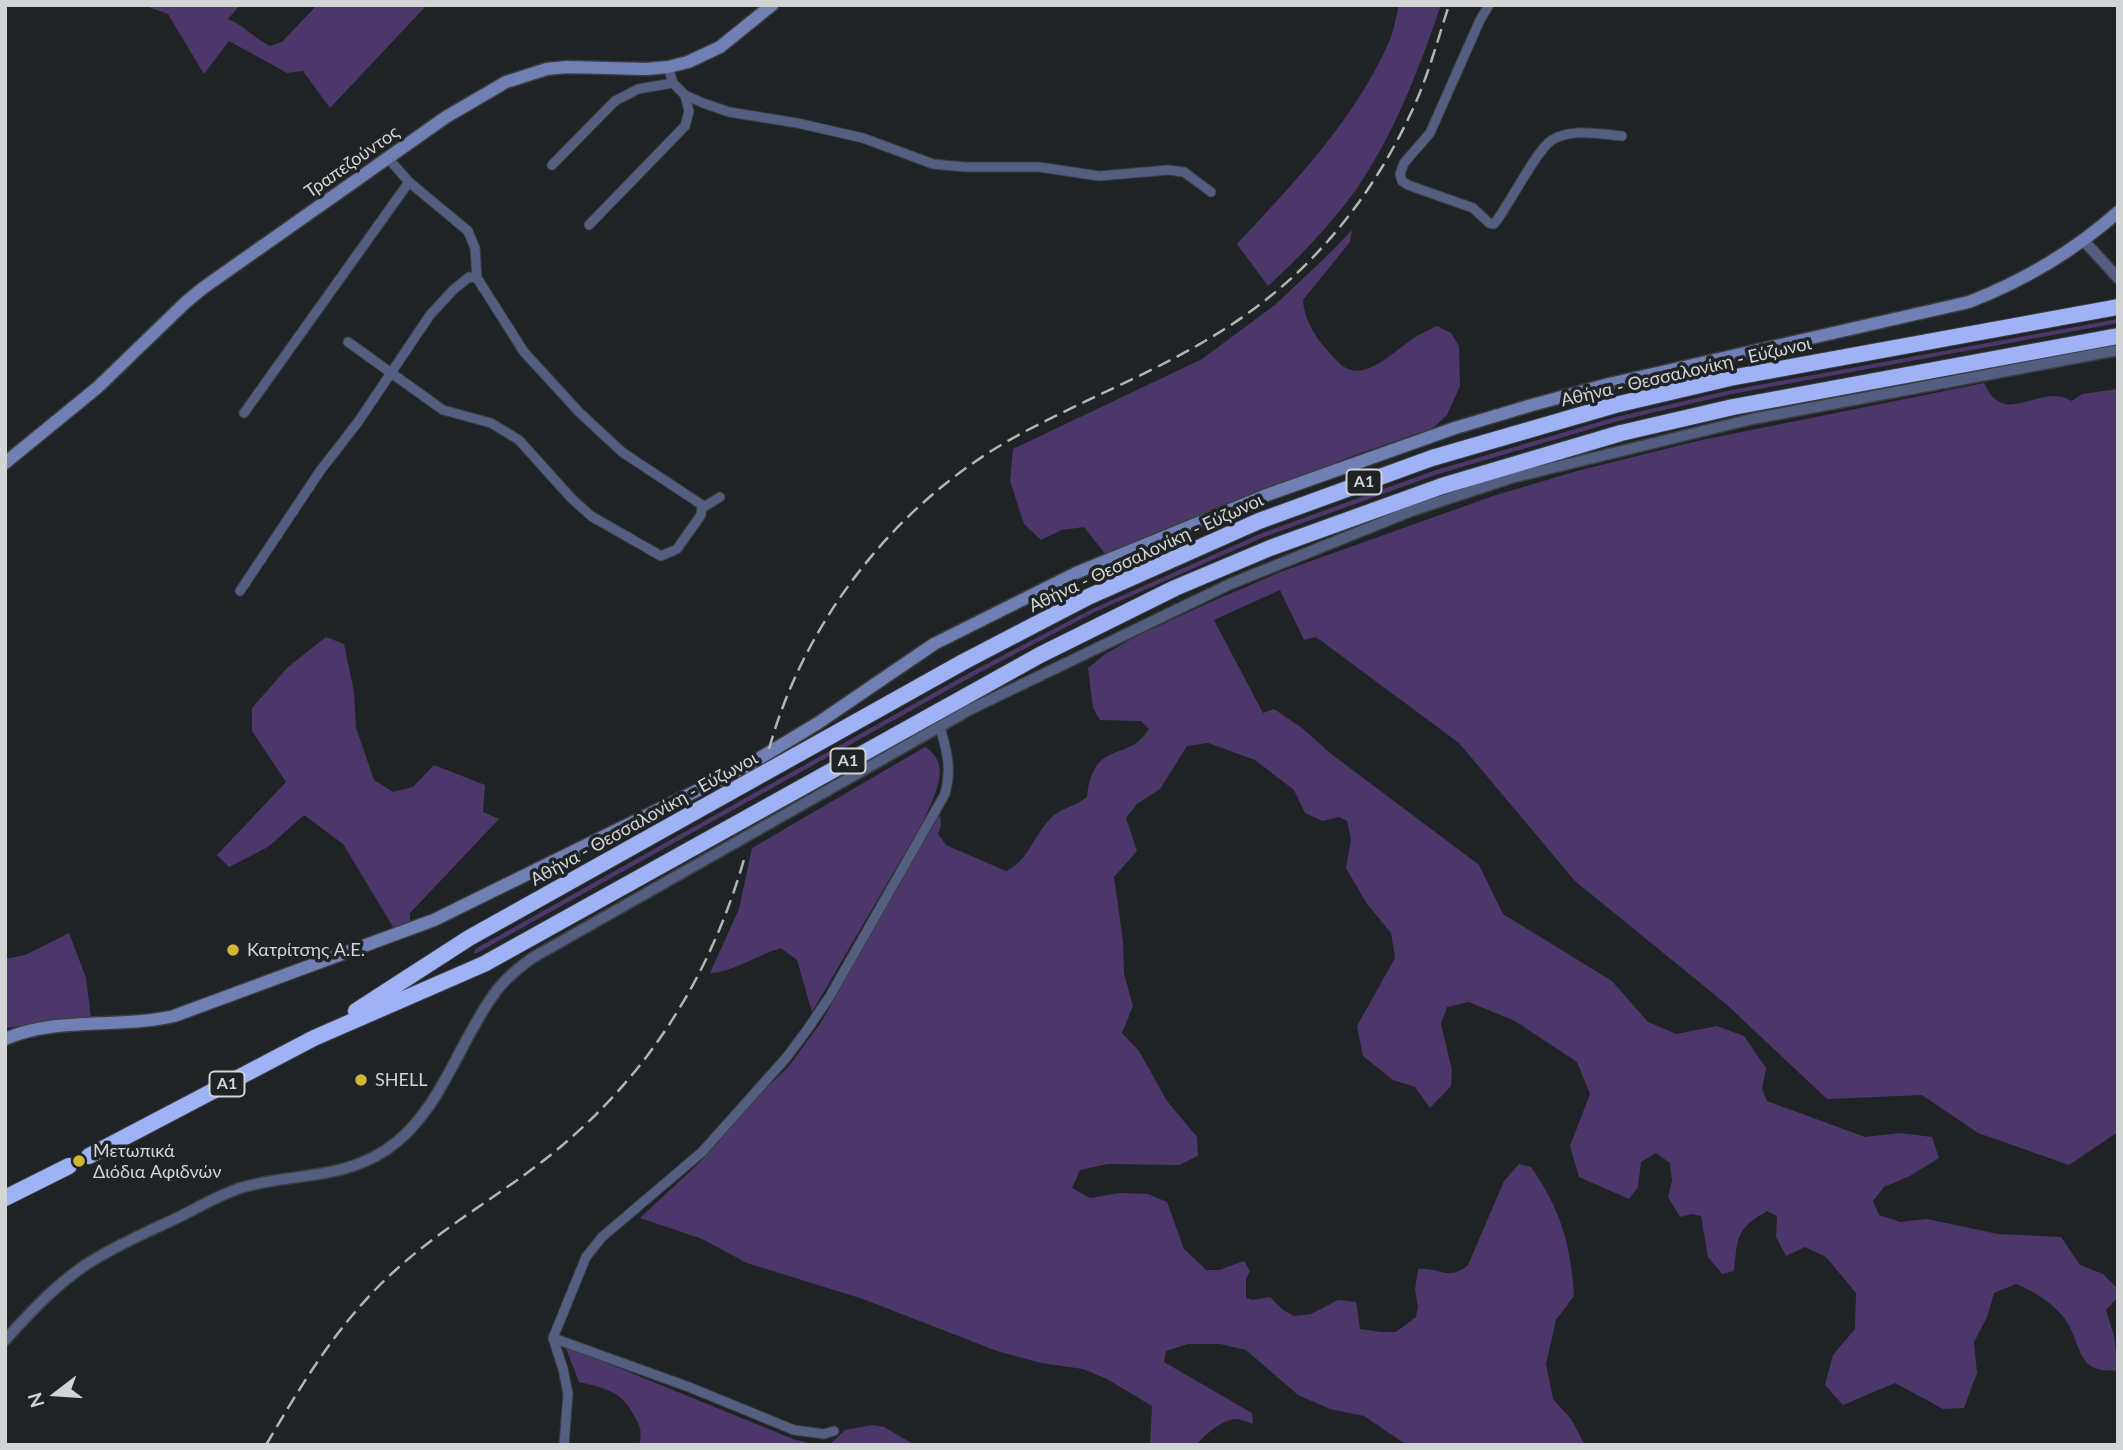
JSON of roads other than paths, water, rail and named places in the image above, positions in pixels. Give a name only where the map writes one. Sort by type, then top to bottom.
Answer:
[{"type":"highway","name":"Αθήνα - Θεσσαλονίκη - Εύζωνοι","points":[[315,1037],[469,939],[965,661],[1100,592],[1259,521],[1432,458],[1615,405],[1730,378],[2118,307]]},
{"type":"highway","name":"Αθήνα - Θεσσαλονίκη - Εύζωνοι","points":[[89,1156],[315,1037],[484,964],[991,680],[1101,623],[1270,548],[1442,486],[1621,433],[1733,407],[2118,336]]},
{"type":"highway","points":[[5,1198],[69,1166]]},
{"type":"main road","name":"Τραπεζούντος","points":[[5,463],[98,387],[186,302],[458,110],[494,89],[526,75],[567,67],[668,67],[704,56],[720,47],[772,5]]},
{"type":"main road","points":[[5,1039],[37,1029],[59,1026],[139,1022],[174,1016],[415,929],[745,767],[777,749],[944,639],[1076,573],[1264,496],[1455,428],[1609,384],[1969,302],[2005,286],[2084,241],[2118,212]]},
{"type":"street","points":[[1489,5],[1430,133],[1404,163],[1400,174],[1402,181],[1408,186],[1473,208],[1489,223],[1494,224],[1541,151],[1552,140],[1569,134],[1622,136]]},
{"type":"street","points":[[668,67],[673,83],[685,94],[729,113],[797,122],[863,138],[933,164],[965,167],[1017,166],[1099,176],[1168,170],[1184,172],[1211,192]]},
{"type":"street","points":[[552,165],[615,101],[638,89],[673,83]]},
{"type":"street","points":[[589,225],[685,126],[690,111],[685,94]]},
{"type":"street","points":[[348,342],[443,410],[491,423],[510,434],[527,448],[572,499],[591,516],[661,556],[677,549],[701,515],[702,505],[622,452],[579,412],[524,352],[477,278],[475,248],[468,231],[409,182],[388,158]]},
{"type":"street","points":[[244,413],[409,182]]},
{"type":"street","points":[[2084,241],[2118,278]]},
{"type":"street","points":[[240,591],[320,471],[358,422],[441,302],[470,277],[477,278]]},
{"type":"street","points":[[5,1340],[47,1296],[70,1276],[103,1254],[243,1187],[334,1173],[386,1150],[416,1123],[431,1102],[496,992],[514,972],[532,958],[940,727],[1046,672],[1230,584],[1411,511],[1486,486],[1605,454],[1752,419],[2118,350]]},
{"type":"street","points":[[702,508],[720,497]]},
{"type":"street","points":[[564,1445],[568,1394],[553,1338],[586,1257],[602,1237],[702,1152],[786,1058],[830,996],[945,794],[950,777],[948,755],[940,727]]},
{"type":"street","points":[[553,1338],[689,1387],[794,1430],[824,1434],[834,1430]]},
{"type":"railway","points":[[769,749],[807,652],[834,607],[864,565],[899,526],[937,490],[979,459],[1024,432],[1184,353],[1214,335],[1273,294],[1315,255],[1352,212],[1397,140],[1422,88],[1449,5]]},
{"type":"railway","points":[[266,1445],[330,1344],[376,1289],[430,1242],[566,1142],[635,1072],[689,992],[711,949],[730,904],[745,856]]},
{"type":"place","name":"Κατρίτσης Α.Ε.","points":[[233,950]]},
{"type":"place","name":"SHELL","points":[[361,1080]]},
{"type":"place","name":"Μετωπικά Διόδια Αφιδνών","points":[[79,1161]]}]
